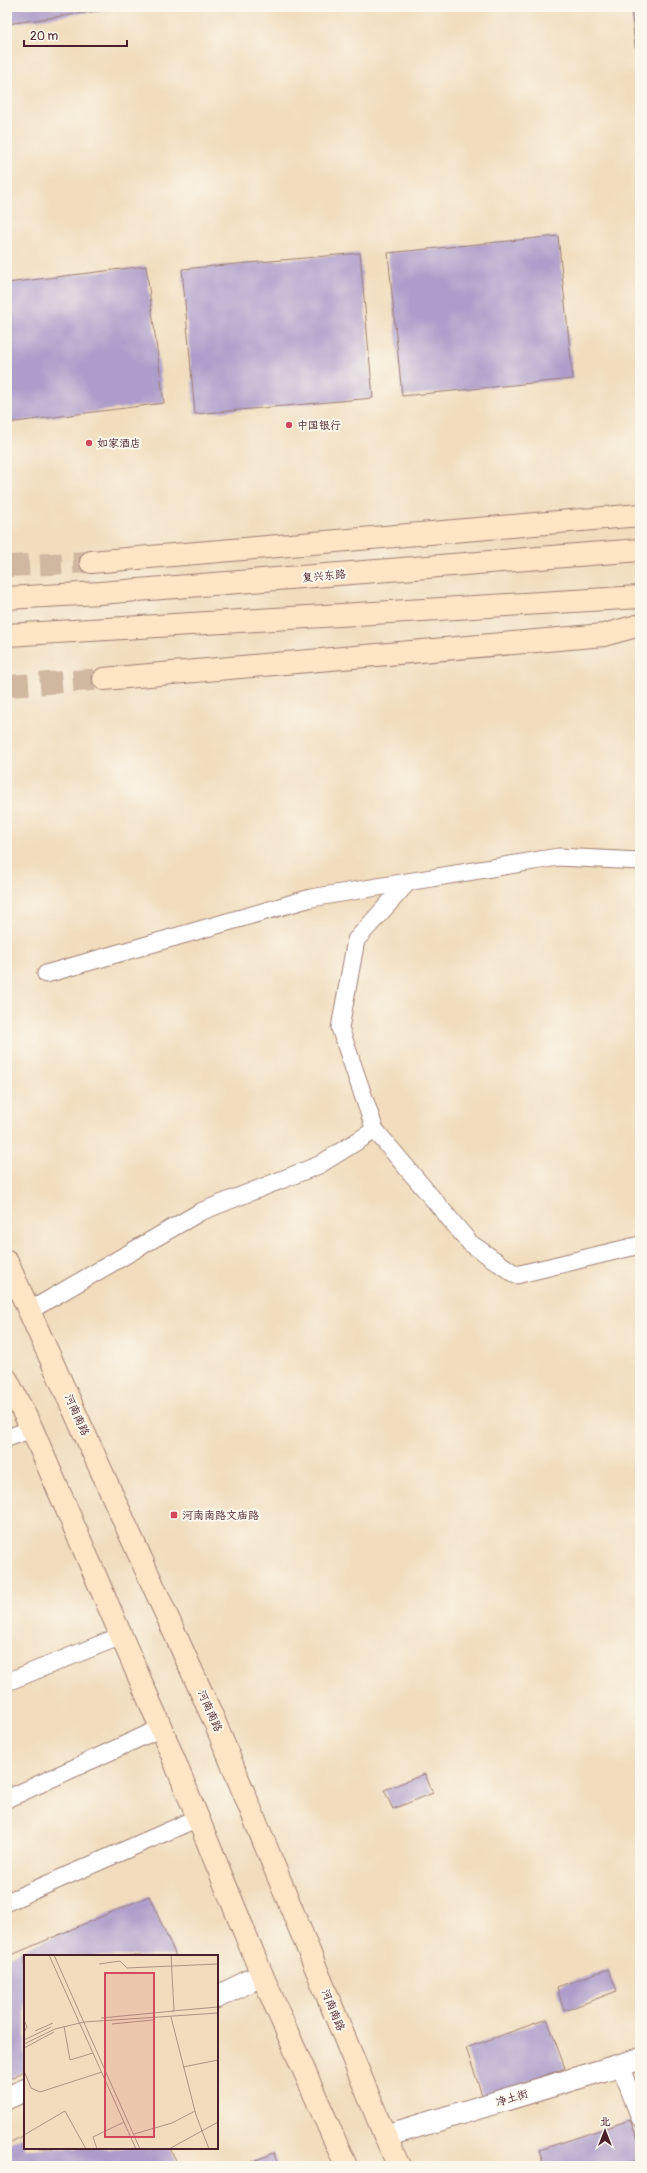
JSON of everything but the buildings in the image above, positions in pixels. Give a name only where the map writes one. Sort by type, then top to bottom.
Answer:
[{"type":"main road","points":[[91,562],[640,515]]},
{"type":"main road","name":"复兴东路","points":[[7,598],[108,593],[640,550]]},
{"type":"main road","points":[[7,636],[640,596]]},
{"type":"main road","points":[[104,679],[604,635],[640,626]]},
{"type":"main road","name":"河南南路","points":[[7,1262],[213,1718],[385,2136],[399,2166]]},
{"type":"main road","points":[[7,1380],[32,1429],[161,1728],[262,1975],[346,2166]]},
{"type":"street","points":[[218,1996],[262,1975]]},
{"type":"street","name":"净土街","points":[[385,2136],[630,2062]]},
{"type":"street","points":[[7,2098],[24,2090]]},
{"type":"lane","points":[[46,974],[311,898],[558,857],[640,861]]},
{"type":"lane","points":[[408,882],[356,940],[340,1028],[375,1130],[470,1243],[516,1275],[640,1245]]},
{"type":"lane","points":[[29,1310],[200,1212],[319,1166],[375,1130]]},
{"type":"lane","points":[[7,1438],[32,1429]]},
{"type":"lane","points":[[7,1682],[121,1636]]},
{"type":"lane","points":[[7,1799],[161,1728]]},
{"type":"lane","points":[[7,1902],[198,1818]]},
{"type":"lane","points":[[630,2062],[640,2118]]},
{"type":"tunnel","points":[[7,566],[91,562]]},
{"type":"tunnel","points":[[7,686],[104,679]]},
{"type":"place","name":"中国银行","points":[[289,425]]},
{"type":"place","name":"如家酒店","points":[[89,443]]},
{"type":"place","name":"河南南路文庙路","points":[[174,1515]]}]
